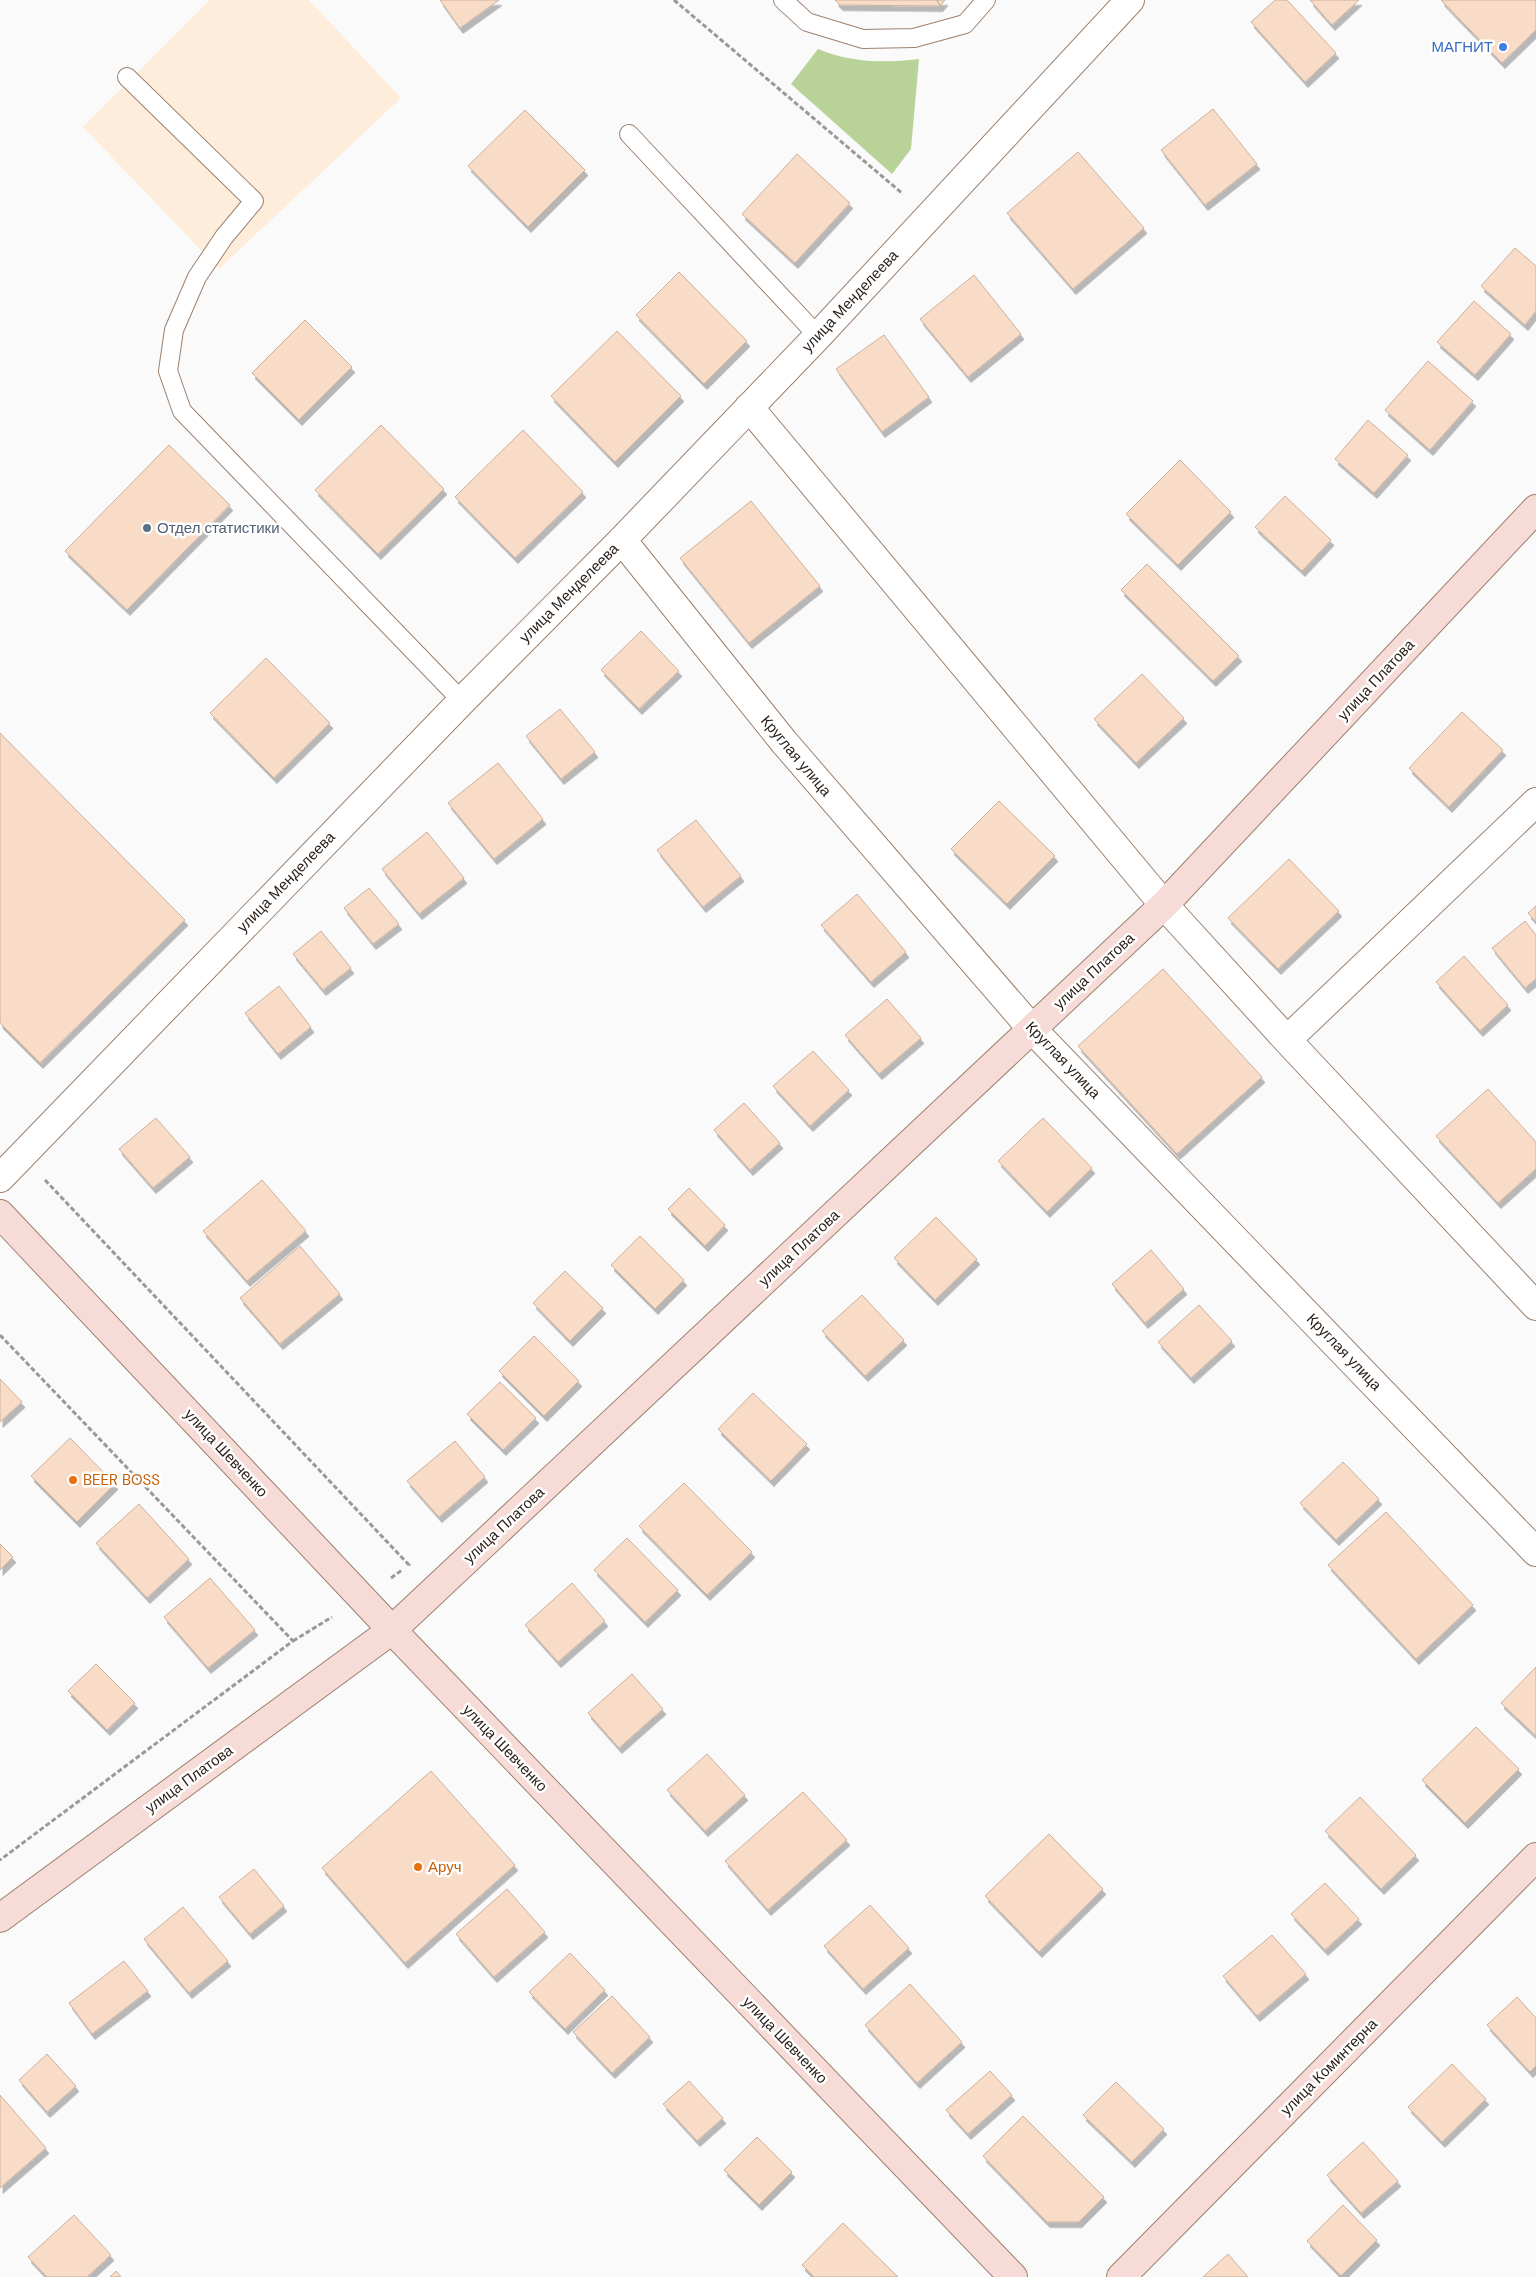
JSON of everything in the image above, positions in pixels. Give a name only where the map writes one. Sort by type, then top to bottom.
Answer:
[{"type":"street","name":"улица Менделеева","points":[[0,1178],[462,700],[622,540],[818,336],[1130,0]]},
{"type":"street","points":[[749,407],[1164,905],[1287,1040],[1536,1306]]},
{"type":"street","name":"улица Платова","points":[[0,1918],[392,1630],[1164,905],[1536,508]]},
{"type":"street","name":"Круглая улица","points":[[622,540],[784,742],[1032,1029],[1536,1552]]},
{"type":"street","points":[[1287,1040],[1536,802]]},
{"type":"street","name":"улица Шевченко","points":[[0,1214],[364,1598],[392,1630],[1013,2277]]},
{"type":"street","name":"улица Коминтерна","points":[[1121,2277],[1536,1857]]},
{"type":"lane","points":[[783,0],[807,22],[863,39],[914,38],[965,24],[986,0]]},
{"type":"lane","points":[[127,77],[254,201],[224,237],[197,277],[174,330],[168,371],[182,411],[462,700]]},
{"type":"lane","points":[[629,134],[818,336]]},
{"type":"path","points":[[674,0],[929,216]]},
{"type":"path","points":[[0,1860],[293,1641],[364,1598],[409,1565],[21,1155]]},
{"type":"path","points":[[0,1335],[293,1641]]},
{"type":"shaded area","points":[[210,0],[309,0],[401,98],[219,269],[83,127]]},
{"type":"green space","points":[[818,49],[843,57],[868,61],[919,59],[911,149],[892,174],[791,84]]},
{"type":"building","points":[[440,0],[499,0],[460,28]]},
{"type":"building","points":[[835,0],[937,0],[940,6],[840,5]]},
{"type":"building","points":[[937,0],[945,0],[940,6]]},
{"type":"building","points":[[1275,0],[1287,0],[1336,53],[1305,82],[1251,22]]},
{"type":"building","points":[[1310,0],[1359,0],[1332,25]]},
{"type":"building","name":"МАГНИТ","points":[[1441,0],[1536,0],[1536,30],[1502,63]]},
{"type":"building","points":[[1213,109],[1257,164],[1205,205],[1161,150]]},
{"type":"building","points":[[525,110],[585,170],[528,227],[468,166]]},
{"type":"building","points":[[1078,152],[1144,228],[1073,289],[1007,213]]},
{"type":"building","points":[[797,154],[850,203],[795,263],[742,214]]},
{"type":"building","points":[[1515,248],[1536,266],[1536,311],[1525,325],[1481,286]]},
{"type":"building","points":[[679,272],[747,341],[704,384],[636,315]]},
{"type":"building","points":[[974,275],[1021,334],[968,377],[920,319]]},
{"type":"building","points":[[1474,301],[1511,334],[1475,375],[1437,342]]},
{"type":"building","points":[[305,320],[352,367],[299,420],[252,373]]},
{"type":"building","points":[[617,331],[681,396],[615,462],[551,396]]},
{"type":"building","points":[[884,335],[929,397],[882,432],[836,369]]},
{"type":"building","points":[[1428,361],[1473,401],[1430,450],[1385,410]]},
{"type":"building","points":[[1368,420],[1408,455],[1374,493],[1335,459]]},
{"type":"building","points":[[381,425],[444,489],[378,554],[315,490]]},
{"type":"building","points":[[523,430],[583,492],[515,558],[455,497]]},
{"type":"building","name":"Отдел статистики","points":[[169,445],[230,505],[127,610],[65,551]]},
{"type":"building","points":[[1180,460],[1231,512],[1178,565],[1126,514]]},
{"type":"building","points":[[1285,496],[1331,540],[1302,571],[1255,527]]},
{"type":"building","points":[[751,501],[820,586],[749,643],[680,558]]},
{"type":"building","points":[[1147,564],[1239,656],[1213,681],[1121,590]]},
{"type":"building","points":[[641,631],[679,671],[639,709],[601,670]]},
{"type":"building","points":[[266,658],[330,723],[274,778],[210,713]]},
{"type":"building","points":[[1142,674],[1184,718],[1136,763],[1094,719]]},
{"type":"building","points":[[560,709],[595,752],[561,779],[526,736]]},
{"type":"building","points":[[1462,712],[1503,750],[1449,807],[1409,768]]},
{"type":"building","points":[[0,733],[185,920],[40,1063],[0,1023]]},
{"type":"building","points":[[498,763],[543,819],[494,859],[448,803]]},
{"type":"building","points":[[999,801],[1055,856],[1007,904],[951,849]]},
{"type":"building","points":[[696,820],[741,876],[703,907],[657,850]]},
{"type":"building","points":[[427,832],[464,878],[419,914],[382,869]]},
{"type":"building","points":[[1289,859],[1339,911],[1278,969],[1228,918]]},
{"type":"building","points":[[369,888],[399,924],[373,944],[344,908]]},
{"type":"building","points":[[857,894],[906,952],[871,982],[821,925]]},
{"type":"building","points":[[1536,906],[1536,922],[1528,913]]},
{"type":"building","points":[[1525,921],[1536,935],[1536,979],[1525,988],[1492,948]]},
{"type":"building","points":[[321,931],[351,968],[323,990],[293,954]]},
{"type":"building","points":[[1464,956],[1508,1005],[1480,1031],[1436,982]]},
{"type":"building","points":[[1163,969],[1262,1077],[1177,1154],[1078,1046]]},
{"type":"building","points":[[279,986],[311,1027],[278,1054],[245,1013]]},
{"type":"building","points":[[887,999],[921,1038],[879,1074],[845,1035]]},
{"type":"building","points":[[813,1051],[849,1090],[810,1126],[773,1086]]},
{"type":"building","points":[[1488,1089],[1536,1142],[1536,1169],[1498,1203],[1436,1136]]},
{"type":"building","points":[[744,1103],[780,1143],[750,1170],[714,1130]]},
{"type":"building","points":[[156,1118],[190,1157],[153,1188],[119,1149]]},
{"type":"building","points":[[1043,1118],[1092,1168],[1047,1212],[998,1161]]},
{"type":"building","points":[[262,1180],[306,1231],[247,1281],[203,1231]]},
{"type":"building","points":[[689,1188],[725,1225],[705,1246],[668,1209]]},
{"type":"building","points":[[936,1217],[977,1259],[935,1300],[894,1258]]},
{"type":"building","points":[[640,1236],[684,1280],[655,1309],[611,1265]]},
{"type":"building","points":[[300,1246],[340,1294],[280,1344],[240,1298]]},
{"type":"building","points":[[1151,1250],[1184,1289],[1145,1323],[1112,1284]]},
{"type":"building","points":[[565,1271],[603,1308],[570,1341],[533,1303]]},
{"type":"building","points":[[862,1295],[904,1340],[865,1376],[822,1331]]},
{"type":"building","points":[[1199,1305],[1232,1341],[1191,1378],[1158,1342]]},
{"type":"building","points":[[534,1336],[579,1381],[544,1416],[499,1371]]},
{"type":"building","points":[[0,1379],[22,1402],[0,1422]]},
{"type":"building","points":[[500,1382],[536,1418],[503,1450],[467,1414]]},
{"type":"building","points":[[753,1393],[807,1444],[771,1481],[718,1429]]},
{"type":"building","name":"BEER BOSS","points":[[70,1438],[115,1484],[77,1522],[31,1476]]},
{"type":"building","points":[[455,1441],[485,1477],[439,1517],[407,1481]]},
{"type":"building","points":[[1343,1462],[1379,1499],[1336,1540],[1300,1503]]},
{"type":"building","points":[[684,1483],[752,1552],[707,1595],[639,1526]]},
{"type":"building","points":[[139,1504],[189,1559],[147,1598],[96,1543]]},
{"type":"building","points":[[1386,1512],[1473,1605],[1416,1659],[1328,1565]]},
{"type":"building","points":[[627,1538],[678,1590],[645,1622],[594,1570]]},
{"type":"building","points":[[0,1544],[13,1557],[0,1570]]},
{"type":"building","points":[[210,1578],[255,1630],[208,1668],[164,1617]]},
{"type":"building","points":[[572,1583],[605,1621],[558,1662],[525,1625]]},
{"type":"building","points":[[96,1664],[135,1703],[107,1730],[68,1691]]},
{"type":"building","points":[[1536,1667],[1536,1736],[1501,1703]]},
{"type":"building","points":[[632,1674],[663,1709],[619,1748],[588,1713]]},
{"type":"building","points":[[1476,1727],[1519,1769],[1465,1823],[1422,1780]]},
{"type":"building","points":[[707,1754],[745,1795],[705,1831],[667,1790]]},
{"type":"building","name":"Аруч","points":[[431,1771],[515,1865],[405,1963],[322,1868]]},
{"type":"building","points":[[803,1792],[847,1840],[768,1910],[725,1861]]},
{"type":"building","points":[[1360,1797],[1416,1855],[1381,1889],[1325,1831]]},
{"type":"building","points":[[1049,1834],[1103,1889],[1039,1952],[985,1896]]},
{"type":"building","points":[[254,1869],[284,1906],[250,1934],[219,1897]]},
{"type":"building","points":[[1325,1883],[1359,1919],[1325,1950],[1291,1914]]},
{"type":"building","points":[[507,1889],[545,1932],[494,1977],[456,1934]]},
{"type":"building","points":[[870,1905],[909,1948],[863,1989],[824,1946]]},
{"type":"building","points":[[183,1907],[228,1961],[189,1993],[144,1939]]},
{"type":"building","points":[[1272,1935],[1306,1974],[1257,2016],[1223,1976]]},
{"type":"building","points":[[570,1953],[605,1990],[565,2029],[529,1992]]},
{"type":"building","points":[[124,1961],[148,1991],[92,2034],[69,2003]]},
{"type":"building","points":[[910,1984],[962,2042],[917,2083],[865,2025]]},
{"type":"building","points":[[612,1996],[650,2037],[612,2073],[573,2032]]},
{"type":"building","points":[[1517,1997],[1536,2018],[1536,2066],[1530,2072],[1487,2025]]},
{"type":"building","points":[[47,2054],[76,2086],[47,2112],[19,2080]]},
{"type":"building","points":[[1452,2064],[1486,2099],[1442,2142],[1408,2107]]},
{"type":"building","points":[[990,2071],[1012,2095],[968,2134],[946,2110]]},
{"type":"building","points":[[689,2081],[723,2118],[697,2141],[663,2104]]},
{"type":"building","points":[[1116,2082],[1164,2129],[1132,2162],[1083,2115]]},
{"type":"building","points":[[0,2095],[46,2148],[0,2188]]},
{"type":"building","points":[[1023,2116],[1104,2197],[1079,2222],[1047,2222],[983,2156]]},
{"type":"building","points":[[757,2137],[792,2172],[759,2205],[724,2170]]},
{"type":"building","points":[[1363,2142],[1398,2181],[1361,2213],[1327,2175]]},
{"type":"building","points":[[1343,2205],[1377,2240],[1341,2276],[1307,2241]]},
{"type":"building","points":[[74,2215],[111,2255],[87,2277],[47,2277],[28,2257]]},
{"type":"building","points":[[843,2223],[898,2277],[814,2277],[802,2265]]},
{"type":"building","points":[[1228,2254],[1248,2277],[1203,2277]]},
{"type":"building","points":[[116,2271],[121,2277],[110,2277]]},
{"type":"place","name":"МАГНИТ","points":[[1503,47]]},
{"type":"place","name":"Отдел статистики","points":[[147,528]]},
{"type":"place","name":"BEER BOSS","points":[[73,1480]]},
{"type":"place","name":"Аруч","points":[[418,1867]]}]
